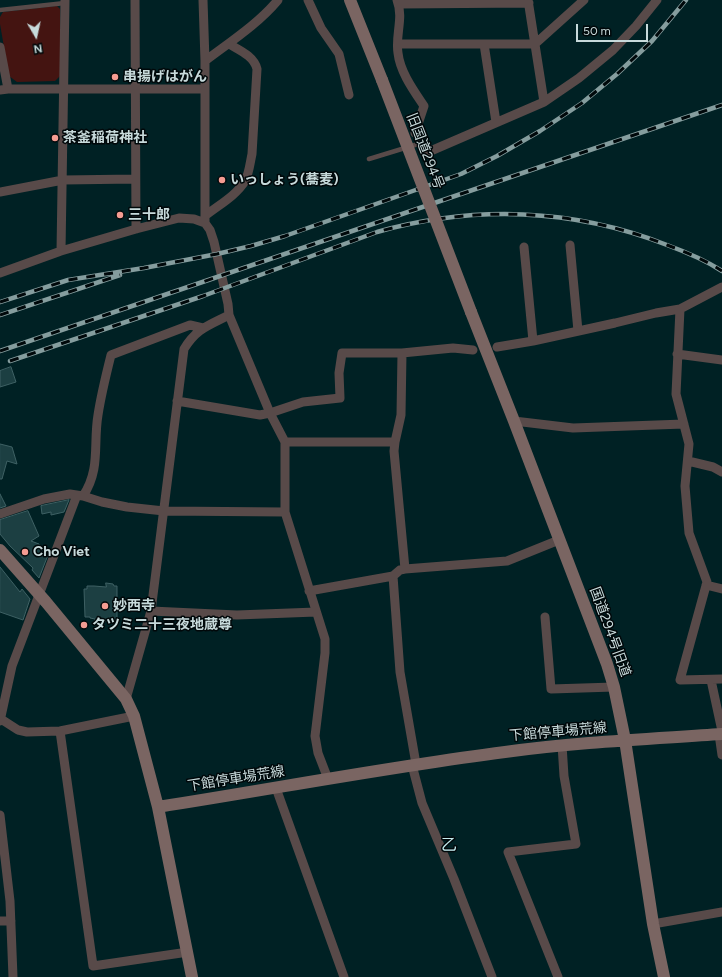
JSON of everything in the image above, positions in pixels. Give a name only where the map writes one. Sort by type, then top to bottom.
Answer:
[{"type":"street","points":[[135,0],[134,88],[136,229]]},
{"type":"street","points":[[203,0],[205,61],[205,219],[214,242],[229,315],[270,414],[285,442],[285,512],[324,639],[325,653],[315,736],[318,753],[328,779]]},
{"type":"street","points":[[205,61],[229,44],[270,9],[278,0]]},
{"type":"street","points":[[308,0],[321,28],[339,54],[348,95]]},
{"type":"street","name":"旧国道294号","points":[[350,0],[471,312]]},
{"type":"street","points":[[398,44],[535,44],[584,0]]},
{"type":"street","points":[[426,153],[544,102],[579,78],[613,50],[636,26],[657,0]]},
{"type":"street","points":[[61,251],[65,2]]},
{"type":"street","points":[[415,133],[424,106],[406,77],[398,53],[401,18],[398,2],[529,2],[544,102]]},
{"type":"street","points":[[0,273],[61,251],[136,229],[178,218],[205,219],[239,189],[245,181],[252,154],[257,69],[256,62],[229,44]]},
{"type":"street","points":[[484,44],[496,122]]},
{"type":"street","points":[[0,47],[4,89],[205,89]]},
{"type":"street","points":[[0,192],[63,180],[135,179]]},
{"type":"street","points":[[570,245],[578,331]]},
{"type":"street","points":[[524,247],[533,341]]},
{"type":"street","points":[[497,347],[533,341],[680,309],[722,287]]},
{"type":"street","points":[[680,309],[676,394],[689,444],[685,486],[689,533],[707,582],[680,680],[722,679]]},
{"type":"street","name":"国道294号旧道","points":[[471,312],[607,664],[614,687],[625,740],[652,924],[664,977]]},
{"type":"street","points":[[126,698],[151,611],[184,349],[190,338],[197,331],[229,315]]},
{"type":"street","points":[[134,716],[60,731],[27,732],[18,730],[1,716],[12,666],[39,594],[80,495],[88,489],[94,473],[98,417],[111,355],[190,325],[203,328]]},
{"type":"street","points":[[177,401],[260,415],[270,414],[303,402],[340,398],[339,373],[342,353],[402,353],[453,348],[473,350]]},
{"type":"street","points":[[402,353],[401,414],[394,451],[405,570]]},
{"type":"street","points":[[678,354],[722,360]]},
{"type":"street","points":[[514,421],[573,428],[684,424]]},
{"type":"street","points":[[285,442],[395,442]]},
{"type":"street","points":[[688,462],[713,467],[722,472]]},
{"type":"street","points":[[0,514],[44,499],[70,494],[80,495],[127,507],[164,511],[285,512]]},
{"type":"street","points":[[309,591],[393,576],[400,570],[507,561],[559,540]]},
{"type":"street","points":[[0,550],[126,698],[134,716],[158,807],[192,977]]},
{"type":"street","points":[[393,576],[400,672],[414,764],[422,803],[454,879],[492,977]]},
{"type":"street","points":[[706,585],[722,589]]},
{"type":"street","points":[[151,611],[237,615],[316,612]]},
{"type":"street","points":[[544,617],[551,689],[614,687]]},
{"type":"street","points":[[711,680],[721,733],[722,755]]},
{"type":"street","points":[[60,731],[93,966],[188,952]]},
{"type":"street","name":"下館停車場荒線","points":[[158,807],[414,764],[506,751],[562,745],[721,733]]},
{"type":"street","points":[[558,977],[508,852],[576,844],[564,776],[562,745]]},
{"type":"street","points":[[276,788],[344,977]]},
{"type":"street","points":[[0,815],[10,901],[13,977]]},
{"type":"street","points":[[652,924],[722,912]]},
{"type":"street","points":[[0,921],[11,921]]},
{"type":"lane","points":[[0,10],[65,2]]},
{"type":"lane","points":[[415,133],[418,144],[426,153]]},
{"type":"lane","points":[[369,159],[418,144]]},
{"type":"shaded area","points":[[57,6],[60,9],[60,76],[55,81],[17,82],[9,76],[0,17],[3,12]]},
{"type":"building","points":[[11,367],[16,382],[0,387],[0,371]]},
{"type":"building","points":[[0,444],[12,447],[17,464],[7,461],[2,479],[0,479]]},
{"type":"building","points":[[0,494],[6,506],[0,508]]},
{"type":"building","points":[[69,500],[64,512],[51,515],[51,512],[42,514],[41,506]]},
{"type":"building","points":[[28,511],[39,536],[31,541],[45,548],[48,555],[39,578],[32,570],[33,568],[0,534],[0,520]]},
{"type":"building","points":[[0,567],[20,592],[22,589],[30,599],[23,620],[0,612]]},
{"type":"building","points":[[106,583],[117,586],[117,621],[95,621],[95,619],[90,617],[85,617],[84,589],[87,589],[87,586],[106,587]]},
{"type":"railway","points":[[0,302],[68,280],[144,268],[251,246],[285,236],[461,174],[497,156],[540,131],[582,103],[617,74],[652,41],[686,0]]},
{"type":"railway","points":[[0,351],[722,105]]},
{"type":"railway","points":[[10,361],[203,296],[377,232],[413,223],[450,217],[487,214],[523,214],[596,224],[632,233],[667,245],[695,256],[722,271]]},
{"type":"railway","points":[[0,315],[120,275]]},
{"type":"place","name":"串揚げはがん","points":[[115,77]]},
{"type":"place","name":"茶釜稲荷神社","points":[[55,138]]},
{"type":"place","name":"いっしょう(蕎麦)","points":[[222,180]]},
{"type":"place","name":"三十郎","points":[[120,215]]},
{"type":"place","name":"Cho Viet","points":[[25,552]]},
{"type":"place","name":"妙西寺","points":[[105,606]]},
{"type":"place","name":"タツミ二十三夜地蔵尊","points":[[84,625]]},
{"type":"district","name":"乙","points":[[449,845]]}]
